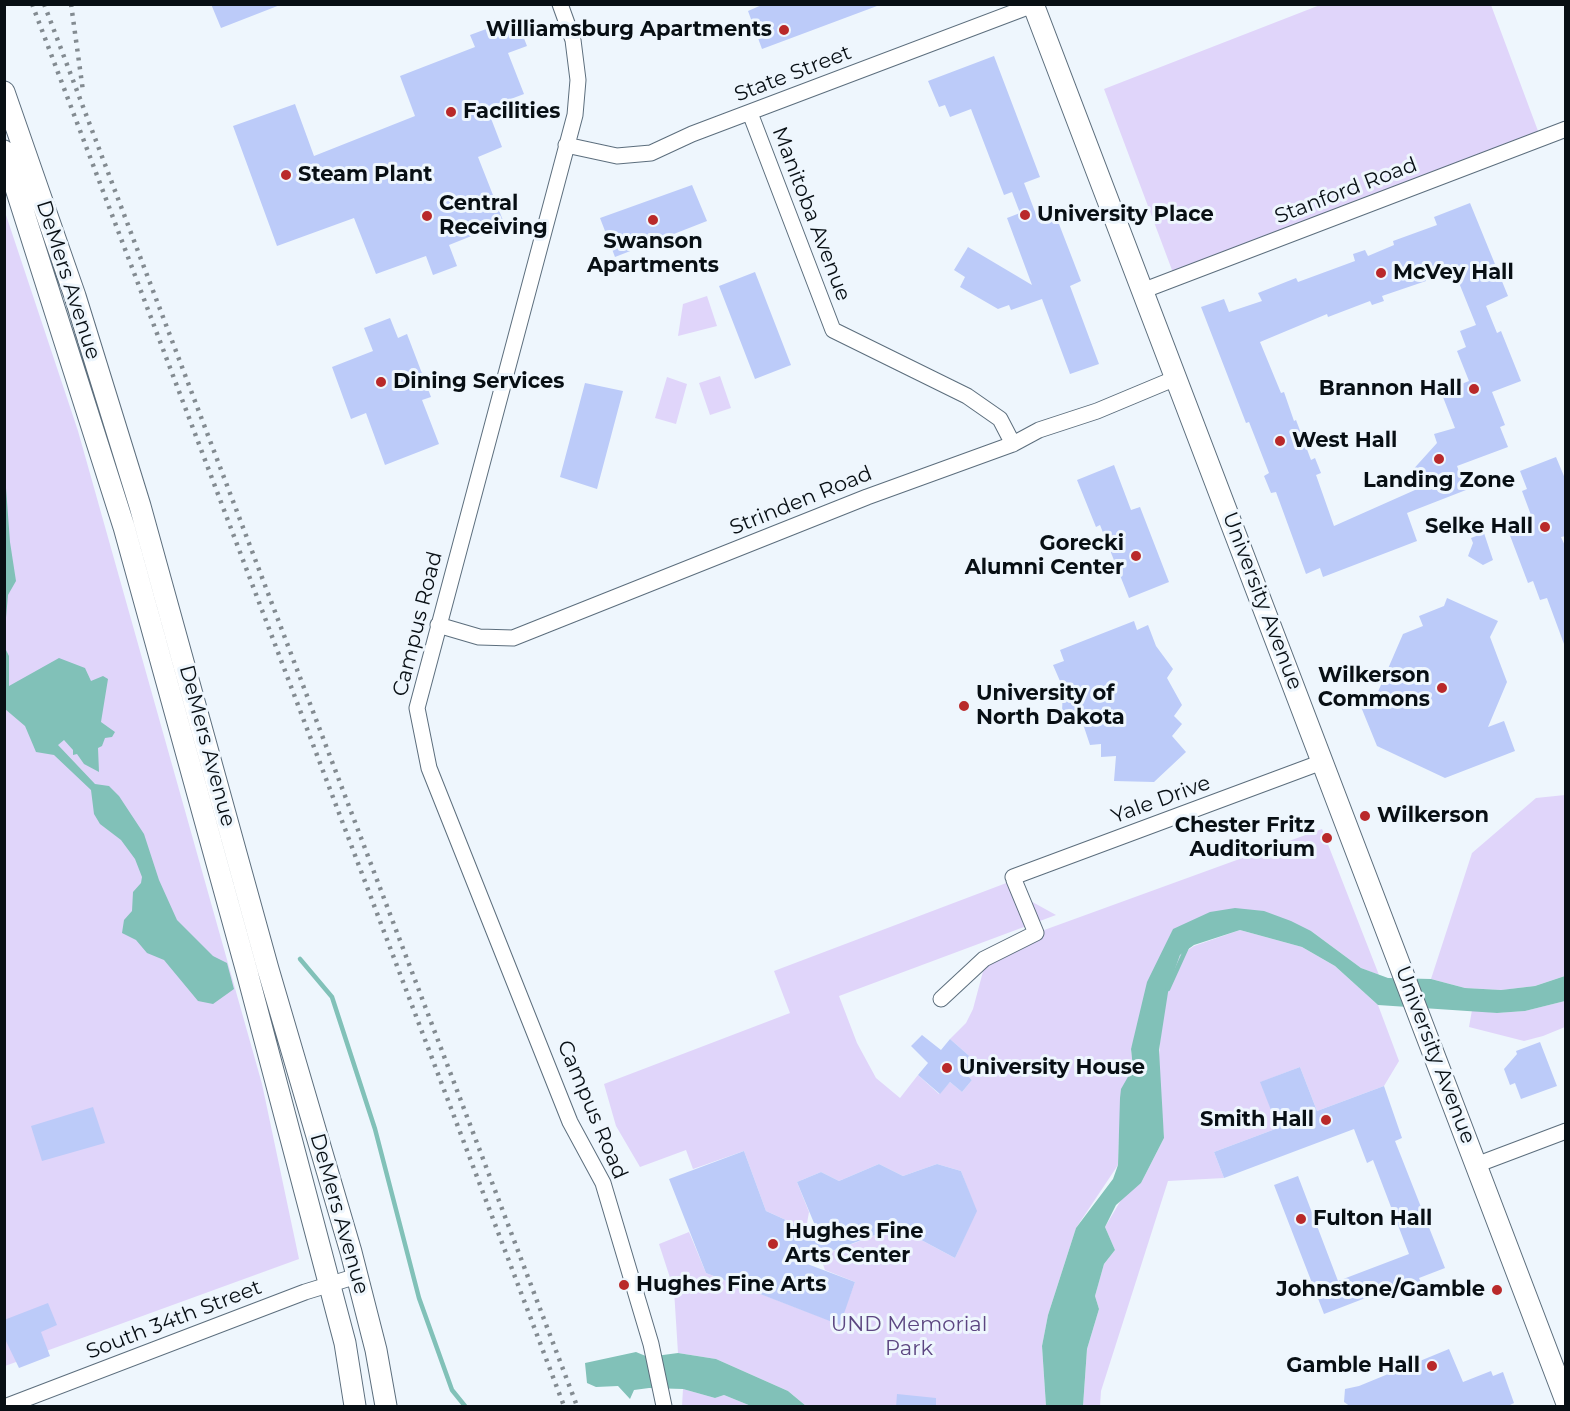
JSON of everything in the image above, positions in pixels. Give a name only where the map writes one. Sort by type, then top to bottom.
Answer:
[{"type":"main road","name":"University Avenue","points":[[1033,5],[1566,1401]]},
{"type":"main road","name":"DeMers Avenue","points":[[4,92],[75,296],[140,506],[268,969],[357,1276],[386,1407]]},
{"type":"main road","name":"DeMers Avenue","points":[[4,151],[124,527],[248,972],[345,1343],[355,1407]]},
{"type":"street","name":"Campus Road","points":[[560,4],[573,40],[578,80],[575,115],[417,708],[429,768],[570,1122],[603,1183],[651,1344],[664,1407]]},
{"type":"street","name":"State Street","points":[[566,145],[616,156],[651,153],[1033,5]]},
{"type":"street","name":"Manitoba Avenue","points":[[750,113],[833,330],[967,396],[1000,419],[1012,444]]},
{"type":"street","name":"Stanford Road","points":[[1142,291],[1566,129]]},
{"type":"street","name":"Strinden Road","points":[[438,625],[479,637],[513,638],[867,497],[1012,444],[1040,430],[1097,411],[1176,378]]},
{"type":"street","name":"Yale Drive","points":[[941,999],[984,959],[1036,933],[1014,878],[1322,762]]},
{"type":"street","points":[[1476,1166],[1566,1131]]},
{"type":"street","name":"South 34th Street","points":[[7,1407],[329,1284],[357,1276]]},
{"type":"green space","points":[[1320,5],[1491,5],[1541,139],[1175,278],[1104,89]]},
{"type":"green space","points":[[4,209],[78,431],[262,1084],[299,1259],[5,1366]]},
{"type":"green space","points":[[707,296],[717,326],[678,336],[683,304]]},
{"type":"green space","points":[[720,376],[731,408],[710,415],[699,383]]},
{"type":"green space","points":[[667,377],[687,384],[676,424],[655,418]]},
{"type":"green space","points":[[1565,795],[1565,976],[1535,986],[1501,990],[1465,988],[1431,979],[1472,853],[1536,798]]},
{"type":"green space","name":"UND Memorial Park","points":[[1322,829],[1379,975],[1361,968],[1311,931],[1173,929],[1131,1049],[1133,1068],[1119,1135],[1118,1165],[1076,1228],[1048,1315],[1042,1346],[1046,1406],[806,1406],[788,1391],[716,1359],[678,1353],[674,1290],[659,1244],[689,1232],[706,1273],[839,1324],[855,1282],[825,1270],[820,1256],[897,1227],[955,1258],[976,1211],[961,1171],[937,1164],[903,1176],[879,1164],[839,1181],[821,1172],[797,1182],[809,1212],[806,1229],[766,1211],[744,1151],[693,1169],[686,1150],[640,1167],[616,1126],[604,1084],[790,1013],[774,971],[1009,882],[1027,899],[1056,915],[839,996],[857,1043],[876,1078],[900,1098],[918,1075],[939,1094],[950,1082],[962,1092],[972,1080],[965,1073],[975,1061],[950,1039],[966,1023],[973,1009],[985,964],[1036,933]]},
{"type":"green space","points":[[1240,930],[1302,947],[1335,966],[1378,1005],[1399,1061],[1384,1086],[1317,1111],[1300,1067],[1261,1082],[1278,1128],[1214,1152],[1224,1178],[1168,1181],[1101,1391],[1100,1406],[1083,1406],[1087,1349],[1099,1309],[1095,1296],[1104,1264],[1115,1250],[1105,1227],[1124,1195],[1141,1183],[1164,1138],[1158,1070],[1163,999],[1180,955],[1194,946]]},
{"type":"green space","points":[[1565,1001],[1565,1027],[1543,1036],[1524,1041],[1469,1027],[1472,1010],[1497,1013],[1525,1011]]},
{"type":"green space","points":[[683,1389],[715,1398],[724,1395],[751,1406],[682,1406]]},
{"type":"shaded area","points":[[4,461],[10,542],[16,581],[8,595],[5,629],[6,650],[9,656],[9,686],[59,658],[85,668],[91,681],[103,676],[108,679],[101,722],[115,732],[112,737],[105,738],[102,746],[98,748],[99,772],[84,764],[77,754],[73,755],[73,750],[64,740],[58,745],[95,784],[109,786],[119,796],[144,834],[159,880],[177,920],[213,956],[227,963],[234,989],[213,1004],[198,1001],[164,960],[147,953],[136,940],[122,933],[124,920],[132,911],[133,892],[141,883],[142,877],[135,859],[121,840],[100,824],[94,814],[91,790],[54,755],[36,752],[25,726],[5,709]]},
{"type":"shaded area","points":[[1235,908],[1264,911],[1291,921],[1311,931],[1361,968],[1388,978],[1431,979],[1465,988],[1501,990],[1535,986],[1565,976],[1565,1001],[1525,1011],[1497,1013],[1378,1005],[1335,966],[1302,947],[1240,930],[1194,945],[1180,955],[1169,986],[1159,1050],[1164,1138],[1141,1183],[1116,1205],[1105,1227],[1115,1250],[1104,1264],[1095,1296],[1099,1309],[1087,1349],[1083,1406],[1046,1406],[1042,1346],[1048,1315],[1076,1228],[1113,1179],[1118,1165],[1121,1089],[1133,1068],[1131,1049],[1147,982],[1173,929],[1210,912]]},
{"type":"shaded area","points":[[636,1352],[648,1357],[678,1353],[716,1359],[788,1391],[806,1406],[751,1406],[724,1395],[715,1398],[683,1389],[634,1390],[630,1399],[618,1386],[596,1387],[587,1383],[585,1363]]},
{"type":"building","points":[[211,4],[279,4],[280,5],[221,28]]},
{"type":"building","name":"Williamsburg Apartments","points":[[764,4],[877,4],[877,6],[762,49],[748,11]]},
{"type":"building","points":[[516,18],[527,46],[508,53],[524,94],[487,108],[502,147],[478,157],[504,223],[449,245],[457,266],[433,275],[426,256],[376,274],[354,218],[277,246],[233,126],[295,104],[314,156],[415,116],[400,76],[475,47],[470,35]]},
{"type":"building","name":"University Place","points":[[994,56],[1040,177],[1024,183],[1037,217],[1054,211],[1081,281],[1070,286],[1099,364],[1070,374],[1042,299],[1011,310],[1009,305],[998,309],[960,287],[965,277],[954,270],[968,247],[1032,285],[1007,218],[1020,213],[1012,192],[1004,195],[971,109],[950,117],[945,105],[939,107],[928,81]]},
{"type":"building","name":"Swanson Apartments","points":[[692,185],[707,221],[615,257],[600,218]]},
{"type":"building","points":[[1470,203],[1508,296],[1486,306],[1497,333],[1501,331],[1521,381],[1492,392],[1505,425],[1500,427],[1508,447],[1457,466],[1466,490],[1407,513],[1417,541],[1323,577],[1320,568],[1306,574],[1276,492],[1271,493],[1264,476],[1269,473],[1249,422],[1246,423],[1201,307],[1224,299],[1229,312],[1262,301],[1258,293],[1296,278],[1298,282],[1355,261],[1353,254],[1365,250],[1368,256],[1394,245],[1393,241],[1437,225],[1434,217]],"holes":[[[1453,268],[1476,325],[1460,331],[1466,347],[1457,351],[1469,381],[1441,392],[1455,428],[1434,434],[1437,443],[1409,474],[1415,490],[1334,526],[1316,475],[1321,473],[1315,458],[1311,460],[1284,392],[1281,393],[1260,342],[1327,314],[1328,317],[1370,301],[1372,305],[1384,301],[1382,296],[1426,281],[1424,278]]]},
{"type":"building","name":"Swanson Apartments","points":[[755,272],[791,365],[755,379],[719,286]]},
{"type":"building","name":"Dining Services","points":[[390,318],[398,338],[407,334],[431,397],[422,400],[439,444],[385,465],[366,413],[351,419],[332,367],[373,351],[364,328]]},
{"type":"building","points":[[585,383],[623,391],[597,489],[560,477]]},
{"type":"building","name":"Selke Hall","points":[[1556,457],[1566,481],[1566,536],[1561,537],[1566,548],[1564,644],[1547,598],[1540,600],[1533,581],[1528,583],[1509,533],[1534,523],[1522,491],[1527,489],[1520,471]]},
{"type":"building","name":"Gorecki Alumni Center","points":[[1114,465],[1131,510],[1140,507],[1169,582],[1129,598],[1100,525],[1096,527],[1077,480]]},
{"type":"building","points":[[1484,533],[1493,560],[1483,565],[1468,556],[1473,543],[1471,538]]},
{"type":"building","name":"Wilkerson Commons","points":[[1447,598],[1498,621],[1490,637],[1507,682],[1488,727],[1504,721],[1515,751],[1445,778],[1377,746],[1359,702],[1377,694],[1403,634],[1423,626],[1419,616],[1444,606]]},
{"type":"building","points":[[1134,621],[1137,630],[1148,625],[1156,646],[1173,669],[1167,678],[1182,705],[1174,716],[1182,724],[1172,736],[1186,752],[1154,782],[1114,781],[1116,756],[1101,757],[1101,744],[1090,745],[1079,712],[1062,712],[1063,688],[1053,665],[1064,661],[1060,650]]},
{"type":"building","name":"University House","points":[[922,1035],[941,1050],[950,1039],[975,1061],[965,1073],[972,1080],[962,1092],[950,1082],[940,1094],[918,1075],[928,1063],[911,1046]]},
{"type":"building","points":[[1540,1042],[1557,1086],[1521,1099],[1515,1083],[1510,1085],[1504,1069],[1517,1054],[1516,1051]]},
{"type":"building","points":[[1300,1067],[1317,1111],[1384,1086],[1402,1138],[1395,1141],[1445,1268],[1419,1278],[1422,1285],[1410,1290],[1407,1282],[1324,1314],[1274,1185],[1298,1176],[1338,1281],[1409,1254],[1373,1160],[1367,1163],[1354,1129],[1224,1178],[1214,1152],[1278,1128],[1260,1082]]},
{"type":"building","points":[[93,1107],[105,1143],[42,1161],[31,1126]]},
{"type":"building","name":"Hughes Fine Arts Center","points":[[744,1151],[766,1211],[819,1235],[797,1182],[821,1172],[839,1181],[879,1164],[903,1176],[937,1164],[961,1171],[977,1211],[955,1258],[897,1227],[802,1262],[855,1282],[840,1325],[706,1273],[669,1179]]},
{"type":"building","points":[[48,1303],[57,1325],[41,1332],[50,1356],[19,1368],[4,1337],[4,1320]]},
{"type":"building","name":"Gamble Hall","points":[[1449,1349],[1463,1382],[1491,1371],[1493,1376],[1503,1372],[1514,1403],[1506,1407],[1351,1407],[1344,1402],[1345,1389],[1359,1386]]},
{"type":"building","points":[[897,1394],[936,1398],[936,1407],[896,1407]]},
{"type":"waterway","points":[[1168,989],[1187,947]]},
{"type":"waterway","points":[[300,959],[332,997],[375,1129],[419,1298],[452,1390],[465,1406]]},
{"type":"railway","points":[[32,4],[564,1406]]},
{"type":"railway","points":[[44,4],[577,1406]]},
{"type":"railway","points":[[71,4],[83,91]]},
{"type":"place","name":"Williamsburg Apartments","points":[[784,30]]},
{"type":"place","name":"Facilities","points":[[451,112]]},
{"type":"place","name":"Steam Plant","points":[[286,175]]},
{"type":"place","name":"University Place","points":[[1025,215]]},
{"type":"place","name":"Central Receiving","points":[[427,216]]},
{"type":"place","name":"Swanson Apartments","points":[[653,220]]},
{"type":"place","name":"McVey Hall","points":[[1381,273]]},
{"type":"place","name":"Dining Services","points":[[381,382]]},
{"type":"place","name":"Brannon Hall","points":[[1474,389]]},
{"type":"place","name":"West Hall","points":[[1280,441]]},
{"type":"place","name":"Landing Zone","points":[[1439,459]]},
{"type":"place","name":"Selke Hall","points":[[1545,527]]},
{"type":"place","name":"Gorecki Alumni Center","points":[[1136,556]]},
{"type":"place","name":"Wilkerson Commons","points":[[1442,688]]},
{"type":"place","name":"University of North Dakota","points":[[964,706]]},
{"type":"place","name":"Wilkerson","points":[[1365,816]]},
{"type":"place","name":"Chester Fritz Auditorium","points":[[1327,838]]},
{"type":"place","name":"University House","points":[[947,1068]]},
{"type":"place","name":"Smith Hall","points":[[1326,1120]]},
{"type":"place","name":"Fulton Hall","points":[[1301,1219]]},
{"type":"place","name":"Hughes Fine Arts Center","points":[[773,1244]]},
{"type":"place","name":"Hughes Fine Arts","points":[[624,1285]]},
{"type":"place","name":"Johnstone/Gamble","points":[[1497,1290]]},
{"type":"place","name":"Gamble Hall","points":[[1432,1366]]}]
